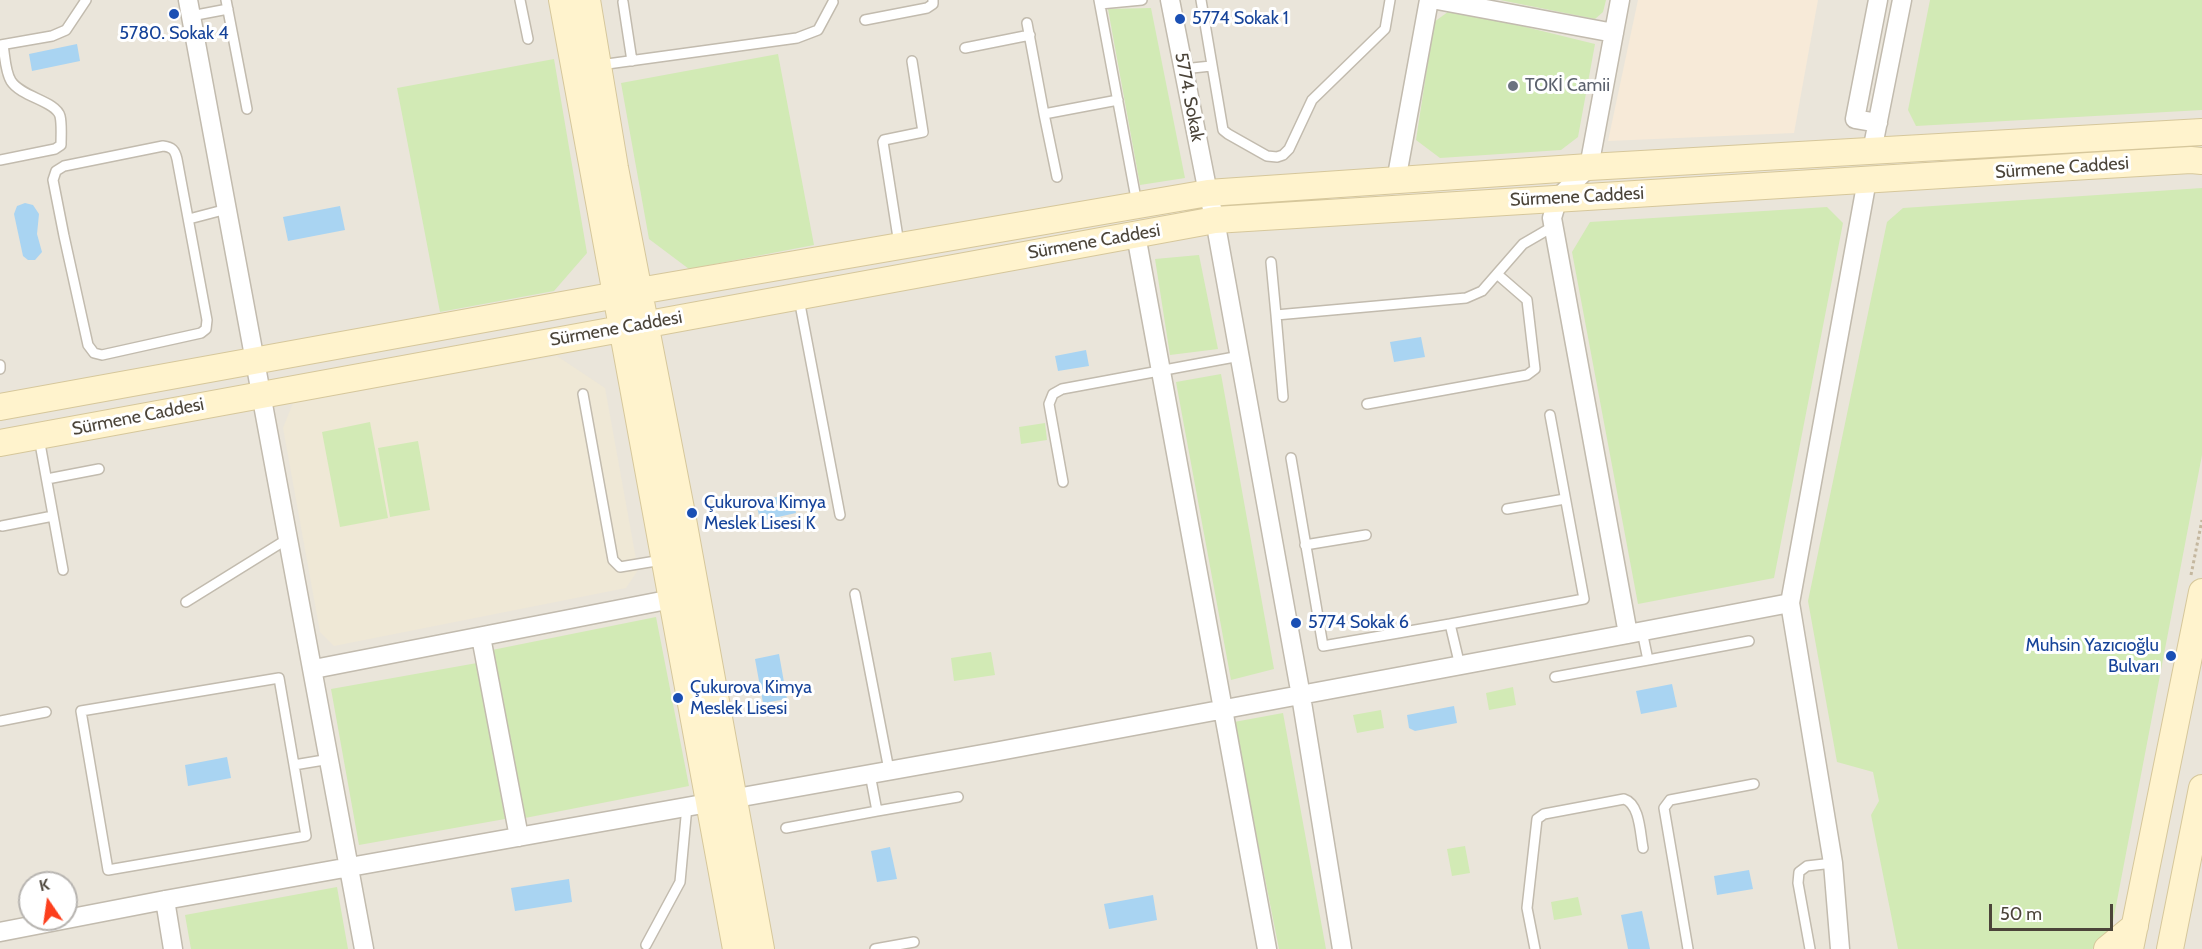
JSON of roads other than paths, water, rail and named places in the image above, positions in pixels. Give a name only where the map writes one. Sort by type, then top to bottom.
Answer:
[{"type":"street","points":[[562,0],[633,326],[710,802],[761,949]]},
{"type":"street","points":[[586,0],[598,65],[627,294]]},
{"type":"street","name":"5774. Sokak","points":[[1170,0],[1240,356],[1301,696],[1342,949]]},
{"type":"street","points":[[1396,181],[1429,0]]},
{"type":"street","points":[[1437,0],[1614,33]]},
{"type":"street","points":[[1620,0],[1590,167],[1558,198],[1552,218],[1635,633]]},
{"type":"street","points":[[1878,0],[1855,119],[1878,123]]},
{"type":"street","points":[[1872,151],[1902,0]]},
{"type":"street","points":[[190,8],[364,949]]},
{"type":"street","name":"Sürmene Caddesi","points":[[0,407],[627,294],[1208,193],[1590,167],[2202,132]]},
{"type":"street","name":"Sürmene Caddesi","points":[[0,443],[1215,220],[1867,180],[2198,163]]},
{"type":"street","points":[[1840,949],[1833,862],[1790,603],[1867,180]]},
{"type":"street","points":[[1136,235],[1267,949]]},
{"type":"street","points":[[633,326],[664,560],[736,949]]},
{"type":"street","points":[[2107,949],[2132,937],[2202,592]]},
{"type":"street","points":[[314,669],[672,598]]},
{"type":"street","points":[[0,932],[165,900],[349,869],[1301,696],[1790,603]]},
{"type":"street","points":[[481,637],[519,837]]},
{"type":"street","points":[[2171,946],[2202,788]]},
{"type":"street","points":[[165,900],[173,949]]},
{"type":"lane","points":[[0,160],[55,149],[61,145],[60,116],[56,109],[26,94],[13,84],[3,59],[1,45],[52,36],[66,30],[86,0]]},
{"type":"lane","points":[[520,0],[528,39]]},
{"type":"lane","points":[[865,20],[927,8],[933,4],[933,0]]},
{"type":"lane","points":[[1137,205],[1100,2],[1142,0]]},
{"type":"lane","points":[[1201,0],[1210,66],[1223,130],[1267,156],[1277,157],[1289,149],[1312,100],[1385,29],[1389,0]]},
{"type":"lane","points":[[623,2],[632,61]]},
{"type":"lane","points":[[598,65],[797,38],[818,30],[833,2]]},
{"type":"lane","points":[[190,8],[227,4],[247,109]]},
{"type":"lane","points":[[1027,23],[1057,177]]},
{"type":"lane","points":[[965,48],[1030,35]]},
{"type":"lane","points":[[900,246],[883,142],[923,132],[912,61]]},
{"type":"lane","points":[[1183,69],[1210,66]]},
{"type":"lane","points":[[1044,114],[1118,100]]},
{"type":"lane","points":[[163,146],[170,147],[177,159],[189,219],[207,320],[206,329],[201,333],[102,355],[94,353],[88,345],[63,236],[53,180],[56,171],[64,166],[163,146]]},
{"type":"lane","points":[[189,219],[227,209]]},
{"type":"lane","points":[[1276,315],[1466,298],[1482,291],[1523,244],[1554,226]]},
{"type":"lane","points":[[1271,262],[1283,397]]},
{"type":"lane","points":[[1367,404],[1527,375],[1535,369],[1527,300],[1497,274]]},
{"type":"lane","points":[[799,297],[840,515]]},
{"type":"lane","points":[[1063,482],[1049,404],[1053,394],[1062,389],[1240,356]]},
{"type":"lane","points":[[583,394],[613,560],[620,567],[664,560]]},
{"type":"lane","points":[[1290,458],[1323,646],[1584,599],[1550,415]]},
{"type":"lane","points":[[39,436],[63,570]]},
{"type":"lane","points":[[47,479],[99,469]]},
{"type":"lane","points":[[1507,509],[1565,499]]},
{"type":"lane","points":[[2,526],[53,516]]},
{"type":"lane","points":[[1305,545],[1366,535]]},
{"type":"lane","points":[[186,602],[289,538]]},
{"type":"lane","points":[[855,594],[889,770]]},
{"type":"lane","points":[[1450,624],[1460,666]]},
{"type":"lane","points":[[1635,633],[1648,660]]},
{"type":"lane","points":[[1554,678],[1749,641]]},
{"type":"lane","points":[[279,678],[294,765],[306,836],[108,870],[81,711],[279,678]]},
{"type":"lane","points":[[0,721],[46,711]]},
{"type":"lane","points":[[294,765],[330,759]]},
{"type":"lane","points":[[870,774],[877,811]]},
{"type":"lane","points":[[1688,949],[1664,808],[1670,800],[1754,784]]},
{"type":"lane","points":[[786,828],[958,797]]},
{"type":"lane","points":[[1535,949],[1527,908],[1537,819],[1545,814],[1624,799],[1631,801],[1635,807],[1643,848]]},
{"type":"lane","points":[[646,945],[680,882],[710,802]]},
{"type":"lane","points":[[1810,949],[1798,883],[1800,872],[1808,866],[1833,862]]},
{"type":"lane","points":[[875,949],[914,942]]},
{"type":"water","points":[[77,44],[80,61],[32,71],[29,54]]},
{"type":"water","points":[[25,203],[33,205],[39,214],[37,234],[42,252],[35,260],[28,260],[23,256],[14,214],[17,206]]},
{"type":"water","points":[[340,206],[345,230],[288,241],[283,217]]},
{"type":"water","points":[[1421,337],[1425,357],[1394,362],[1390,342]]},
{"type":"water","points":[[1086,350],[1089,366],[1058,371],[1055,356]]},
{"type":"water","points":[[792,494],[796,513],[760,521],[756,501]]},
{"type":"water","points":[[779,654],[787,699],[763,703],[755,659]]},
{"type":"water","points":[[1672,684],[1677,707],[1641,714],[1636,691]]},
{"type":"water","points":[[1454,706],[1457,723],[1415,731],[1409,728],[1407,715]]},
{"type":"water","points":[[227,757],[231,778],[188,786],[185,765]]},
{"type":"water","points":[[890,847],[897,879],[877,882],[871,851]]},
{"type":"water","points":[[1749,870],[1753,889],[1717,895],[1714,876]]},
{"type":"water","points":[[569,879],[572,902],[515,911],[511,888]]},
{"type":"water","points":[[1153,895],[1157,920],[1109,929],[1104,904]]},
{"type":"water","points":[[1642,911],[1650,949],[1628,949],[1621,915]]},
{"type":"place","name":"5780. Sokak 4","points":[[174,14]]},
{"type":"place","name":"5774 Sokak 1","points":[[1180,19]]},
{"type":"place","name":"TOKİ Camii","points":[[1513,86]]},
{"type":"place","name":"Çukurova Kimya Meslek Lisesi K","points":[[692,513]]},
{"type":"place","name":"5774 Sokak 6","points":[[1296,623]]},
{"type":"place","name":"Muhsin Yazıcıoğlu Bulvarı","points":[[2171,656]]},
{"type":"place","name":"Çukurova Kimya Meslek Lisesi","points":[[678,698]]}]
